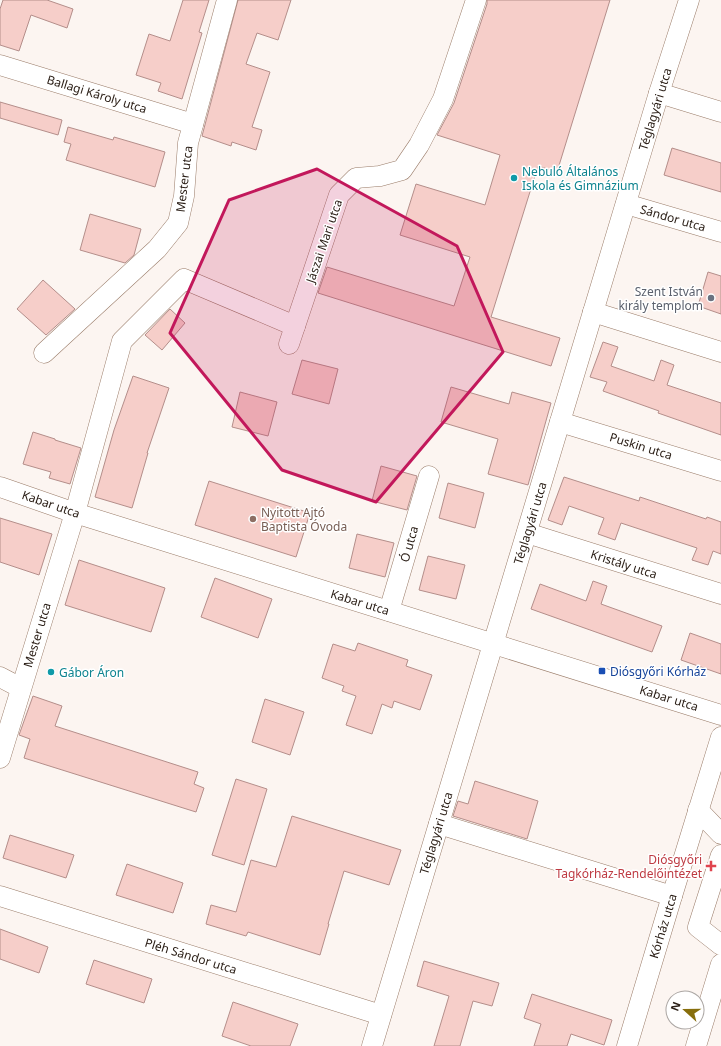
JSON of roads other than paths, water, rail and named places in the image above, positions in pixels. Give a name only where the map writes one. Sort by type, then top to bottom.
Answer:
[{"type":"street","name":"Mester utca","points":[[44,353],[157,249],[178,223],[184,196],[188,144],[228,0]]},
{"type":"street","name":"Jászai Mari utca","points":[[184,279],[292,335],[339,195],[356,178],[380,176],[402,170],[419,145],[443,99],[476,0]]},
{"type":"street","name":"Téglagyári utca","points":[[372,1046],[659,93],[689,0]]},
{"type":"street","name":"Ballagi Károly utca","points":[[0,65],[193,124]]},
{"type":"street","points":[[659,93],[721,112]]},
{"type":"street","name":"Sándor utca","points":[[626,204],[721,232]]},
{"type":"street","name":"Mester utca","points":[[0,758],[75,513],[122,341],[184,279]]},
{"type":"street","points":[[593,312],[721,352]]},
{"type":"street","name":"Puskin utca","points":[[560,422],[721,471]]},
{"type":"street","name":"Ó utca","points":[[389,611],[428,476]]},
{"type":"street","name":"Kabar utca","points":[[0,487],[75,513],[721,714]]},
{"type":"street","name":"Kristály utca","points":[[527,533],[721,594]]},
{"type":"street","points":[[0,677],[21,688]]},
{"type":"street","name":"Kórház utca","points":[[627,1046],[721,737]]},
{"type":"street","points":[[698,810],[721,834]]},
{"type":"street","points":[[439,824],[672,896]]},
{"type":"street","points":[[721,855],[698,927],[721,945]]},
{"type":"street","name":"Pléh Sándor utca","points":[[0,896],[381,1016]]},
{"type":"street","points":[[696,1046],[721,964]]},
{"type":"place","name":"Nebuló Általános Iskola és Gimnázium","points":[[514,178]]},
{"type":"place","name":"Szent István király templom","points":[[711,298]]},
{"type":"place","name":"Nyitott Ajtó Baptista Óvoda","points":[[253,519]]},
{"type":"place","name":"Diósgyőri Kórház","points":[[602,671]]},
{"type":"place","name":"Gábor Áron","points":[[51,672]]},
{"type":"place","name":"Diósgyőri Tagkórház-Rendelőintézet","points":[[711,866]]}]
